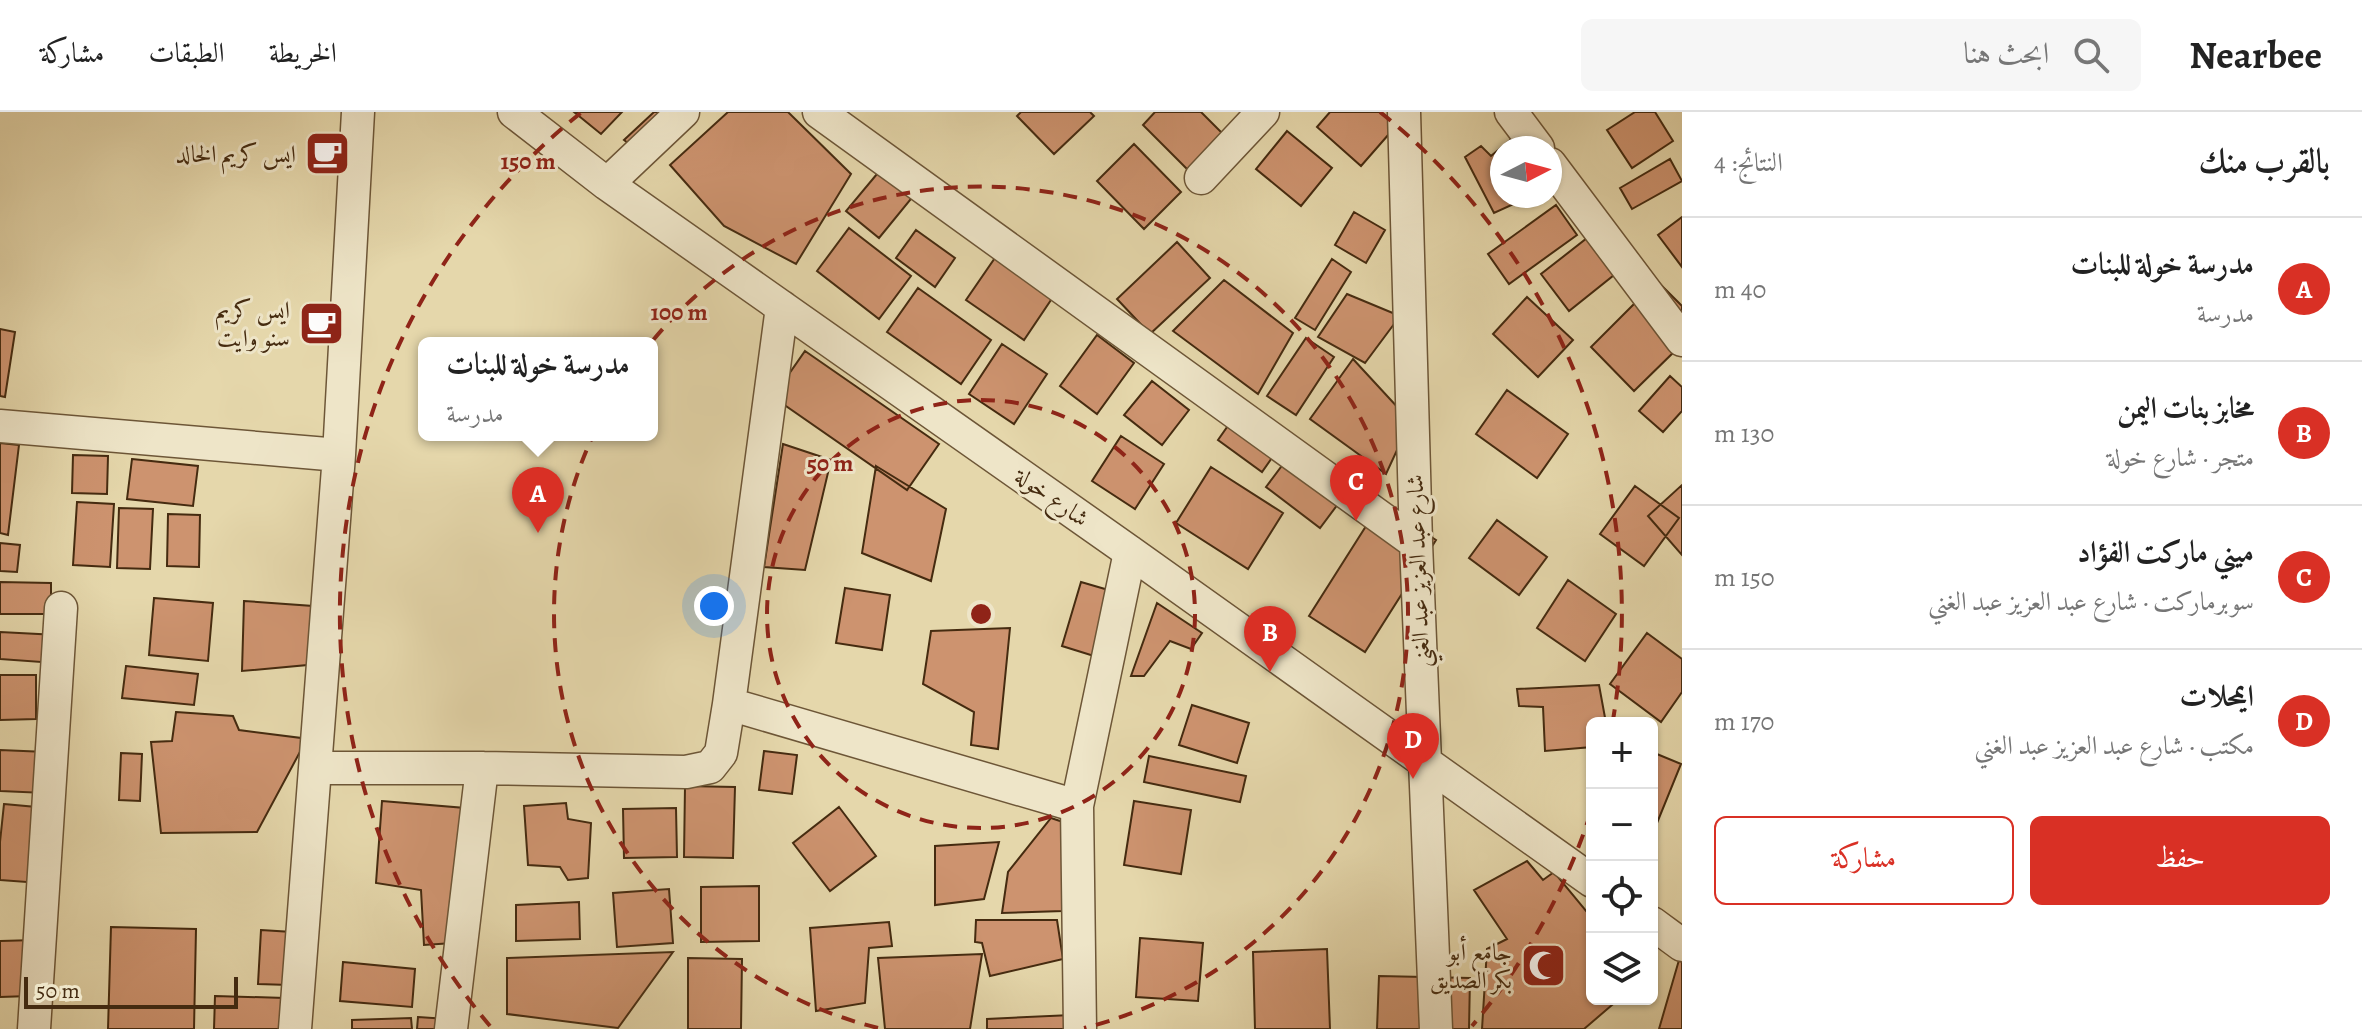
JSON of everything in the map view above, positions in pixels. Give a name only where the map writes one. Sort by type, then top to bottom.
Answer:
[{"type":"street","points":[[295,1029],[339,455],[358,112]]},
{"type":"street","name":"شارع خولة","points":[[514,112],[607,184],[1586,877]]},
{"type":"street","points":[[607,184],[683,112]]},
{"type":"street","points":[[819,112],[1416,543]]},
{"type":"street","points":[[1201,178],[1263,112]]},
{"type":"street","name":"شارع عبد العزيز عبد الغني","points":[[1404,112],[1416,543],[1436,1029]]},
{"type":"street","points":[[1511,112],[1529,136]]},
{"type":"street","points":[[1562,180],[1682,340]]},
{"type":"street","points":[[315,768],[686,772],[710,767],[721,753],[729,704],[782,307]]},
{"type":"street","points":[[0,426],[339,455]]},
{"type":"street","points":[[1080,1029],[1077,806],[1130,552]]},
{"type":"street","points":[[34,1029],[61,608]]},
{"type":"street","points":[[729,704],[1077,806]]},
{"type":"street","points":[[451,1029],[482,768]]},
{"type":"street","points":[[1658,927],[1682,945]]},
{"type":"building","points":[[574,112],[622,112],[601,134]]},
{"type":"building","points":[[654,112],[680,112],[633,147],[624,140]]},
{"type":"building","points":[[728,112],[788,112],[851,174],[796,264],[724,226],[670,165]]},
{"type":"building","points":[[1021,112],[1090,112],[1094,116],[1054,154],[1017,116]]},
{"type":"building","points":[[1155,112],[1201,112],[1232,143],[1197,179],[1143,125]]},
{"type":"building","points":[[1330,112],[1381,112],[1396,126],[1361,166],[1317,127]]},
{"type":"building","points":[[1635,112],[1655,112],[1673,141],[1632,168],[1607,130]]},
{"type":"building","points":[[1287,131],[1332,168],[1301,206],[1256,169]]},
{"type":"building","points":[[1134,144],[1181,192],[1144,229],[1097,181]]},
{"type":"building","points":[[1481,146],[1490,155],[1490,205],[1465,157]]},
{"type":"building","points":[[1670,159],[1682,181],[1632,209],[1620,188]]},
{"type":"building","points":[[882,168],[915,194],[879,238],[846,211]]},
{"type":"building","points":[[1552,208],[1558,208],[1577,235],[1509,284],[1488,254]]},
{"type":"building","points":[[1354,212],[1385,230],[1366,263],[1335,245]]},
{"type":"building","points":[[1682,217],[1682,267],[1658,235]]},
{"type":"building","points":[[849,228],[911,276],[879,319],[817,271]]},
{"type":"building","points":[[916,230],[955,258],[935,287],[896,258]]},
{"type":"building","points":[[1596,231],[1624,267],[1569,311],[1541,274]]},
{"type":"building","points":[[1177,242],[1210,278],[1150,334],[1117,299]]},
{"type":"building","points":[[999,252],[1057,291],[1024,340],[966,300]]},
{"type":"building","points":[[1332,259],[1351,272],[1315,330],[1295,318]]},
{"type":"building","points":[[1224,280],[1293,333],[1258,394],[1173,331]]},
{"type":"building","points":[[1657,281],[1682,306],[1682,344],[1634,391],[1591,347]]},
{"type":"building","points":[[918,288],[991,340],[961,384],[887,332]]},
{"type":"building","points":[[1347,294],[1400,316],[1365,363],[1318,337]]},
{"type":"building","points":[[1527,297],[1573,340],[1538,377],[1493,334]]},
{"type":"building","points":[[0,329],[15,332],[5,397],[0,396]]},
{"type":"building","points":[[1097,335],[1134,363],[1097,414],[1060,386]]},
{"type":"building","points":[[1306,338],[1334,357],[1296,415],[1267,396]]},
{"type":"building","points":[[1002,344],[1047,374],[1014,424],[969,394]]},
{"type":"building","points":[[805,351],[939,444],[907,490],[773,397]]},
{"type":"building","points":[[1353,359],[1401,411],[1404,435],[1386,474],[1310,419]]},
{"type":"building","points":[[1670,376],[1682,387],[1682,411],[1663,432],[1639,411]]},
{"type":"building","points":[[1152,381],[1189,410],[1162,445],[1124,415]]},
{"type":"building","points":[[1507,390],[1568,434],[1537,478],[1476,434]]},
{"type":"building","points":[[1232,420],[1276,452],[1262,472],[1218,440]]},
{"type":"building","points":[[1121,436],[1164,464],[1135,509],[1092,481]]},
{"type":"building","points":[[0,443],[19,445],[8,535],[0,533]]},
{"type":"building","points":[[783,444],[831,460],[805,570],[764,567]]},
{"type":"building","points":[[73,455],[108,456],[107,494],[72,493]]},
{"type":"building","points":[[132,459],[198,466],[193,506],[127,499]]},
{"type":"building","points":[[1287,459],[1341,500],[1320,528],[1266,487]]},
{"type":"building","points":[[876,466],[946,509],[931,581],[862,553]]},
{"type":"building","points":[[1211,467],[1283,513],[1248,569],[1176,523]]},
{"type":"building","points":[[1682,485],[1682,555],[1648,516]]},
{"type":"building","points":[[1635,486],[1679,518],[1644,566],[1600,534]]},
{"type":"building","points":[[77,502],[114,504],[110,567],[73,565]]},
{"type":"building","points":[[1380,504],[1436,540],[1365,652],[1309,616]]},
{"type":"building","points":[[119,508],[153,509],[150,569],[117,568]]},
{"type":"building","points":[[168,514],[200,515],[199,567],[167,566]]},
{"type":"building","points":[[1497,520],[1547,557],[1519,595],[1469,558]]},
{"type":"building","points":[[0,543],[20,545],[17,572],[0,571]]},
{"type":"building","points":[[1568,580],[1616,614],[1585,661],[1537,628]]},
{"type":"building","points":[[0,582],[51,583],[51,614],[0,614]]},
{"type":"building","points":[[1081,582],[1129,596],[1110,661],[1062,646]]},
{"type":"building","points":[[845,588],[890,595],[882,650],[836,643]]},
{"type":"building","points":[[154,598],[213,603],[208,661],[149,655]]},
{"type":"building","points":[[244,601],[313,606],[318,664],[242,671]]},
{"type":"building","points":[[1157,603],[1202,633],[1191,649],[1170,641],[1144,676],[1131,676]]},
{"type":"building","points":[[1010,628],[998,749],[971,745],[974,712],[923,684],[931,631]]},
{"type":"building","points":[[0,632],[57,635],[55,663],[0,659]]},
{"type":"building","points":[[1647,633],[1682,659],[1682,692],[1661,722],[1610,684]]},
{"type":"building","points":[[126,666],[198,674],[194,705],[122,698]]},
{"type":"building","points":[[0,675],[36,675],[36,719],[0,720]]},
{"type":"building","points":[[1599,685],[1605,717],[1586,717],[1586,748],[1545,751],[1543,707],[1519,706],[1517,689]]},
{"type":"building","points":[[1192,705],[1249,723],[1237,763],[1179,745]]},
{"type":"building","points":[[176,712],[233,716],[239,730],[301,738],[301,750],[257,832],[161,833],[151,742],[172,741]]},
{"type":"building","points":[[0,750],[46,752],[45,793],[0,791]]},
{"type":"building","points":[[764,751],[797,755],[792,794],[759,790]]},
{"type":"building","points":[[121,753],[142,754],[140,801],[119,800]]},
{"type":"building","points":[[1658,754],[1681,764],[1658,821]]},
{"type":"building","points":[[1149,756],[1246,776],[1240,802],[1144,782]]},
{"type":"building","points":[[685,786],[735,787],[733,858],[684,857]]},
{"type":"building","points":[[382,801],[465,808],[453,943],[424,945],[421,890],[376,883]]},
{"type":"building","points":[[1134,801],[1191,810],[1181,874],[1124,865]]},
{"type":"building","points":[[566,803],[568,819],[591,823],[588,878],[568,880],[560,867],[528,865],[524,806]]},
{"type":"building","points":[[4,804],[47,808],[40,883],[0,880]]},
{"type":"building","points":[[839,807],[876,856],[830,891],[793,843]]},
{"type":"building","points":[[676,808],[677,857],[624,858],[623,809]]},
{"type":"building","points":[[1051,818],[1072,825],[1063,911],[1002,913],[1008,872]]},
{"type":"building","points":[[999,842],[984,899],[935,905],[935,846]]},
{"type":"building","points":[[1527,861],[1543,880],[1554,872],[1586,911],[1586,1005],[1612,1005],[1584,1029],[1482,1029],[1487,949],[1507,939],[1474,890]]},
{"type":"building","points":[[759,886],[759,941],[701,942],[701,887]]},
{"type":"building","points":[[669,889],[673,943],[617,947],[613,893]]},
{"type":"building","points":[[579,902],[580,939],[516,941],[516,905]]},
{"type":"building","points":[[976,920],[1057,920],[1063,959],[990,976],[982,943],[975,942]]},
{"type":"building","points":[[889,922],[892,946],[869,948],[865,1003],[816,1011],[810,928]]},
{"type":"building","points":[[111,927],[196,929],[194,1029],[108,1029]]},
{"type":"building","points":[[261,930],[292,932],[289,985],[258,984]]},
{"type":"building","points":[[1140,938],[1203,943],[1198,1001],[1136,997]]},
{"type":"building","points":[[35,940],[29,996],[0,997],[0,941]]},
{"type":"building","points":[[1327,949],[1330,1029],[1255,1029],[1253,952]]},
{"type":"building","points":[[673,952],[618,1028],[507,1014],[507,958]]},
{"type":"building","points":[[982,954],[970,1029],[885,1029],[878,958]]},
{"type":"building","points":[[688,958],[742,959],[741,1029],[688,1029]]},
{"type":"building","points":[[1679,960],[1682,962],[1682,1029],[1659,1029]]},
{"type":"building","points":[[343,962],[415,969],[412,1007],[340,1001]]},
{"type":"building","points":[[1379,976],[1470,978],[1469,1029],[1377,1029]]},
{"type":"building","points":[[215,996],[285,998],[288,1029],[214,1029]]},
{"type":"building","points":[[1071,1015],[1071,1029],[987,1029],[987,1019]]},
{"type":"building","points":[[418,1017],[447,1019],[446,1029],[417,1029]]},
{"type":"building","points":[[411,1018],[412,1029],[352,1029],[352,1020]]},
{"type":"place","name":"ايس كريم الخالد","points":[[327,154]]},
{"type":"place","name":"ايس كريم سنو وايت","points":[[321,324]]},
{"type":"place","name":"ميني ماركت الفؤاد","points":[[1356,521]]},
{"type":"place","name":"مدرسة خولة للبنات","points":[[538,533]]},
{"type":"place","name":"مخابز بنات اليمن","points":[[1270,672]]},
{"type":"place","name":"ايمحلات","points":[[1413,779]]},
{"type":"place","name":"جامع أبو بكر الصديق","points":[[1543,966]]}]
